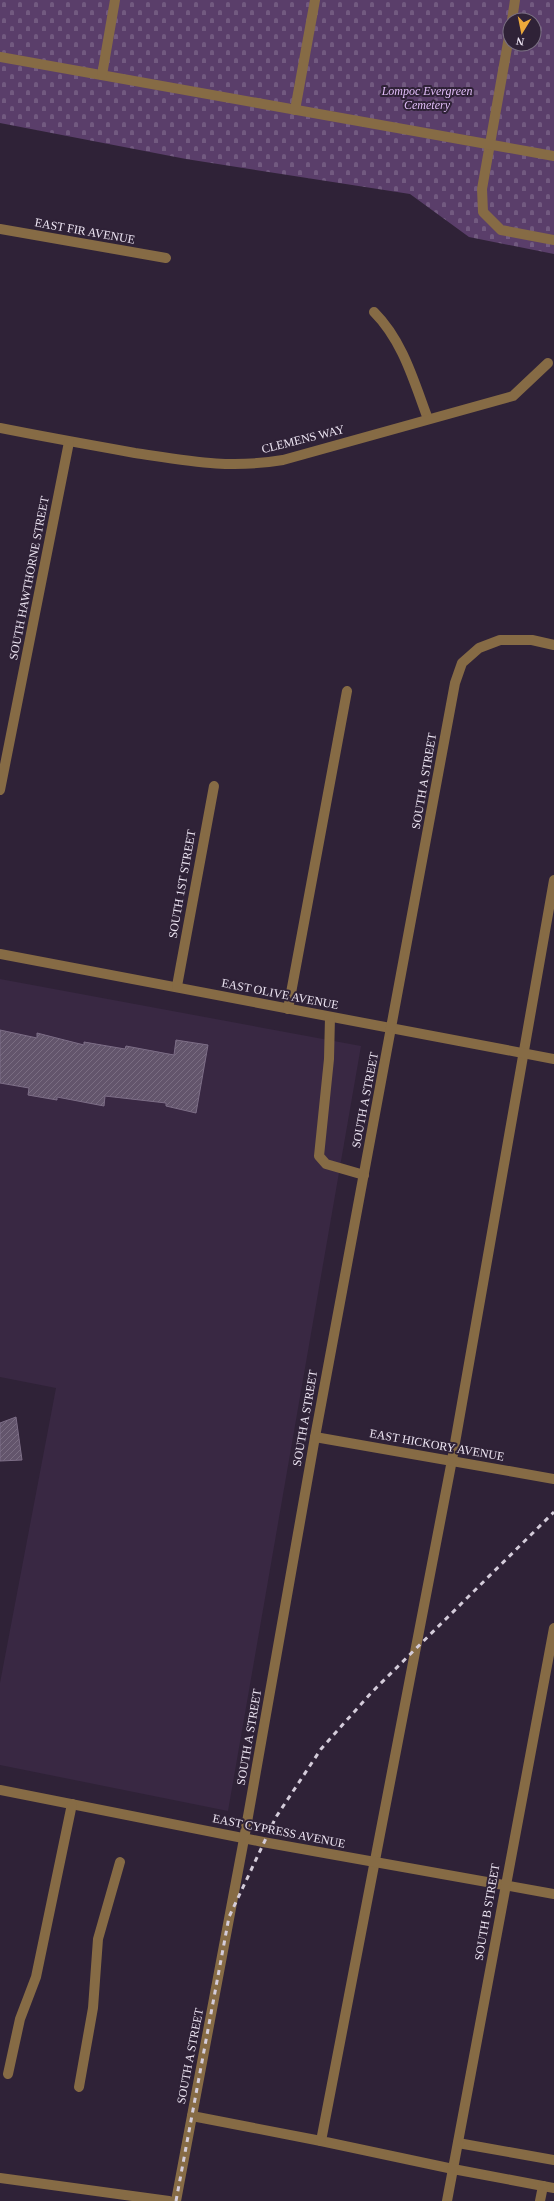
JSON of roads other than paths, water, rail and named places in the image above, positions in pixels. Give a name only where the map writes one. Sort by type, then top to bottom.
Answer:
[{"type":"street","points":[[102,75],[115,0]]},
{"type":"street","points":[[295,110],[315,0]]},
{"type":"street","points":[[514,12],[516,0]]},
{"type":"street","points":[[506,52],[482,189],[483,212],[501,230],[554,240]]},
{"type":"street","points":[[0,57],[489,146],[554,156]]},
{"type":"street","name":"EAST FIR AVENUE","points":[[0,229],[166,258]]},
{"type":"street","points":[[374,312],[384,322],[402,350],[428,419]]},
{"type":"street","name":"CLEMENS WAY","points":[[0,428],[69,442],[202,463],[230,465],[257,464],[283,460],[513,396],[548,363]]},
{"type":"street","name":"SOUTH HAWTHORNE STREET","points":[[0,790],[69,442]]},
{"type":"street","name":"SOUTH A STREET","points":[[176,2201],[244,1839],[314,1437],[455,683],[462,663],[479,648],[500,640],[515,638],[554,645]]},
{"type":"street","points":[[288,1009],[347,691]]},
{"type":"street","name":"SOUTH 1ST STREET","points":[[177,986],[214,786]]},
{"type":"street","points":[[321,2141],[376,1862],[414,1650],[452,1460],[522,1053],[554,880]]},
{"type":"street","name":"EAST OLIVE AVENUE","points":[[0,954],[177,986],[391,1030],[554,1059]]},
{"type":"street","points":[[330,1017],[329,1059],[319,1156],[326,1164],[364,1175]]},
{"type":"street","name":"EAST HICKORY AVENUE","points":[[314,1437],[554,1479]]},
{"type":"street","name":"SOUTH B STREET","points":[[447,2201],[504,1885],[554,1628]]},
{"type":"street","name":"EAST CYPRESS AVENUE","points":[[0,1790],[244,1839],[554,1894]]},
{"type":"street","points":[[8,2074],[20,2019],[36,1977],[72,1804]]},
{"type":"street","points":[[79,2087],[93,2008],[98,1939],[120,1862]]},
{"type":"street","points":[[192,2116],[321,2141],[453,2170],[554,2188]]},
{"type":"street","points":[[458,2143],[554,2160]]},
{"type":"street","points":[[0,2178],[168,2201]]},
{"type":"street","points":[[540,2201],[543,2186]]},
{"type":"railway","points":[[176,2201],[229,1917],[276,1817],[321,1749],[371,1693],[554,1512]]},
{"type":"park label","name":"Lompoc Evergreen Cemetery","points":[[427,98]]}]
